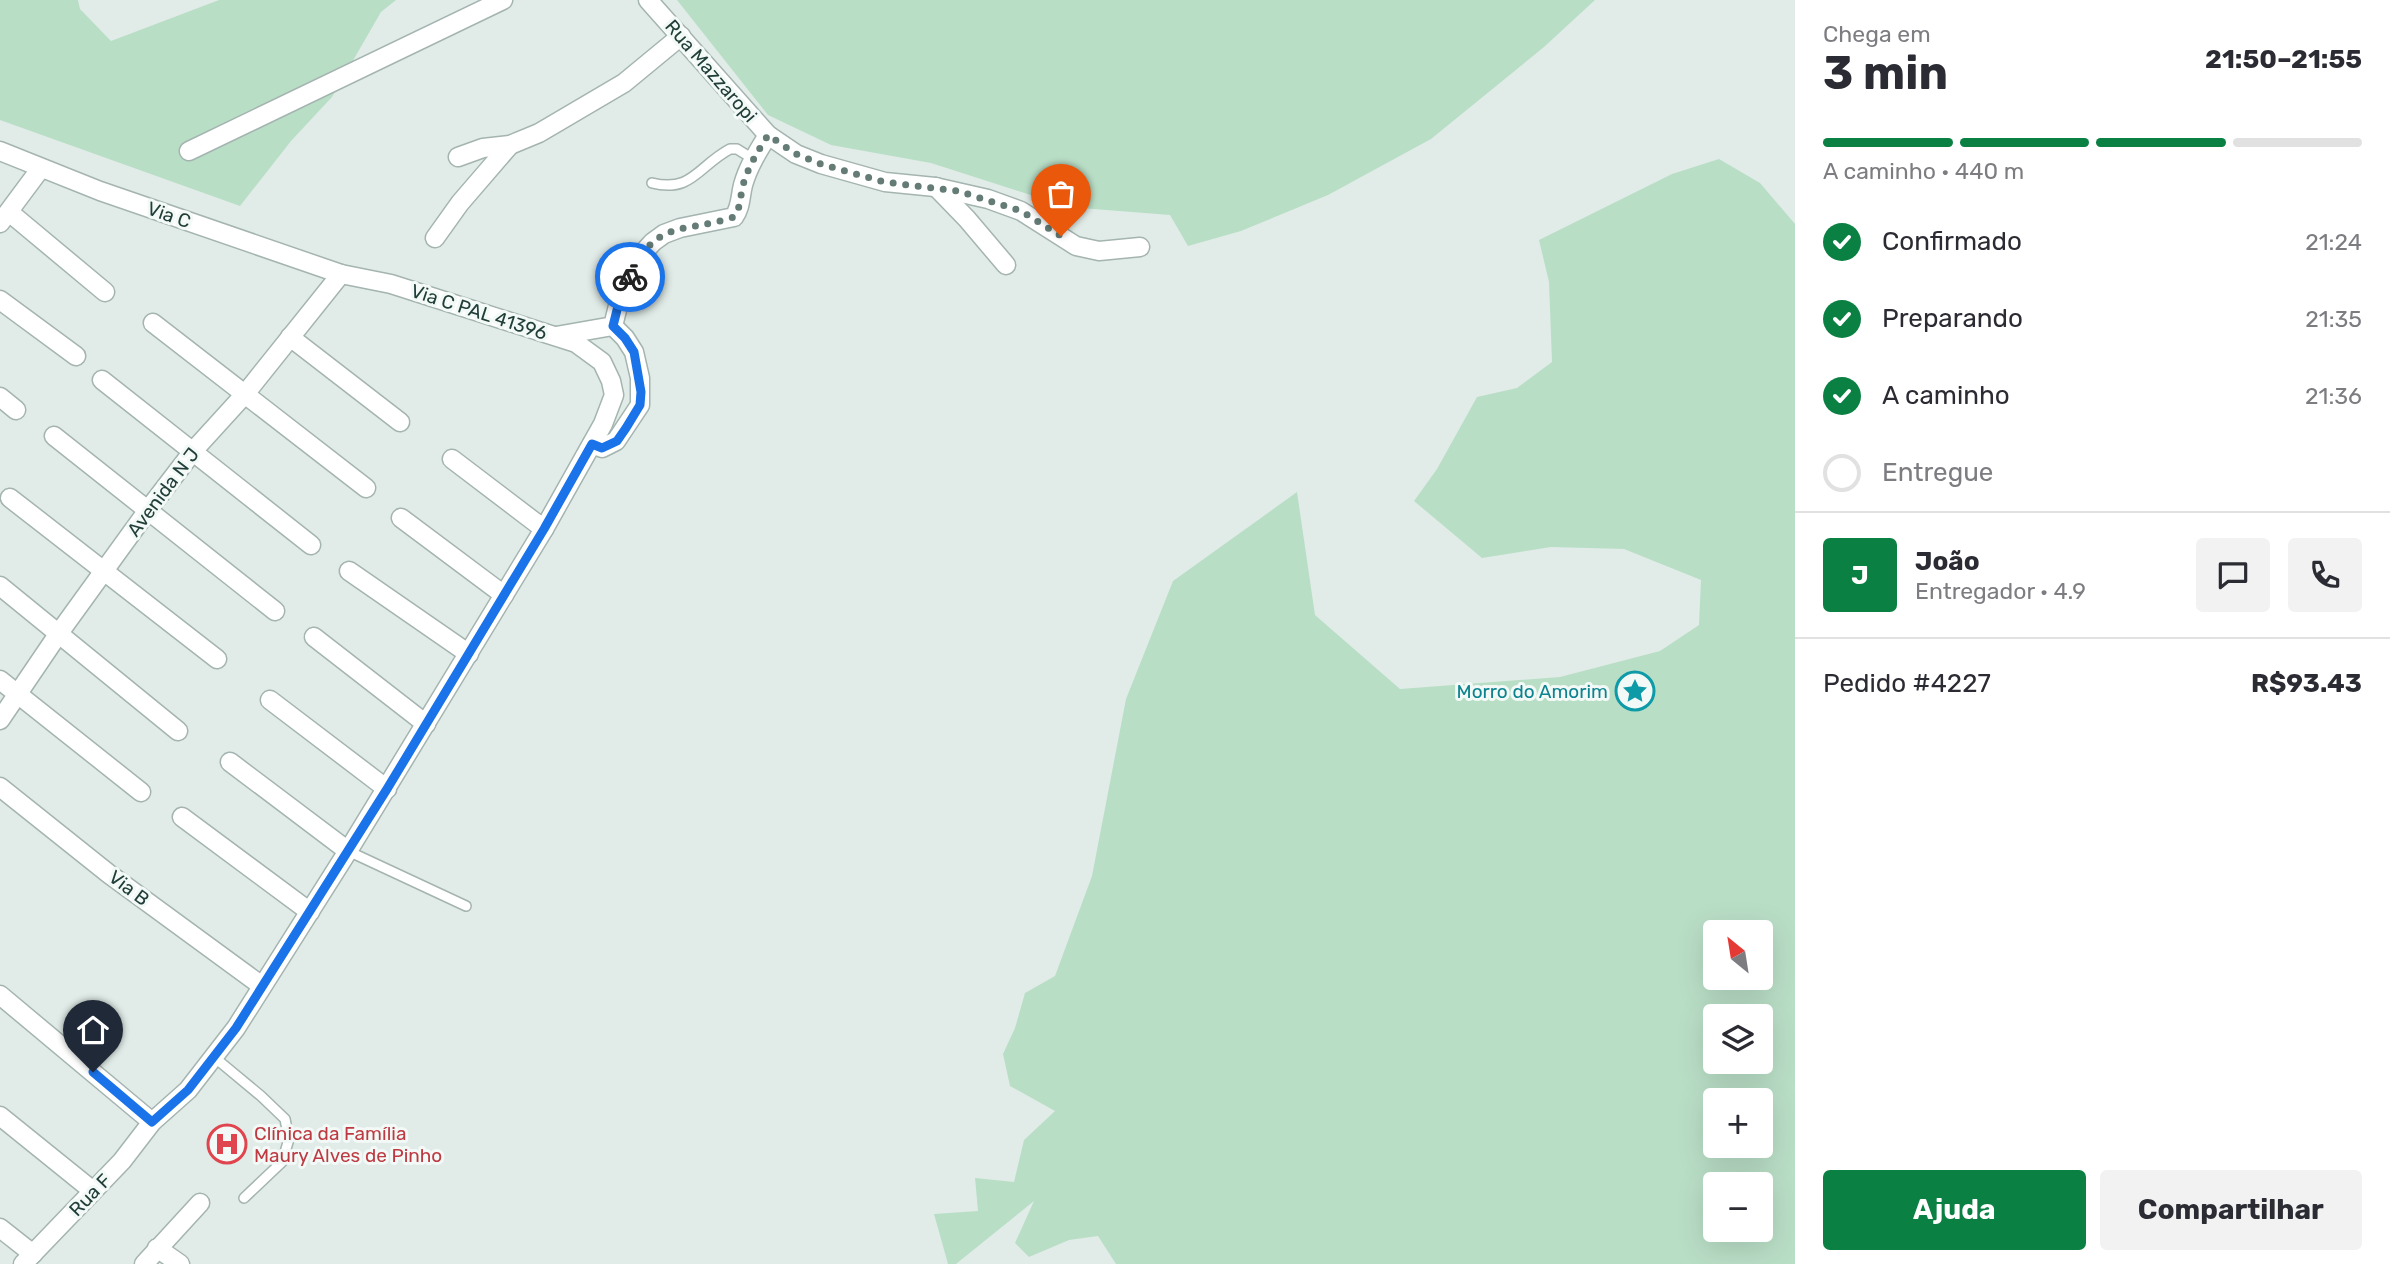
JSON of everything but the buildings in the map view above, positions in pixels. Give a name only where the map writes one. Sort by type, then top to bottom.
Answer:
[{"type":"street","points":[[189,151],[503,0]]},
{"type":"street","name":"Rua Mazzaropi","points":[[648,0],[768,135],[796,154],[884,182],[935,187],[1021,211],[1076,246],[1099,251],[1140,247]]},
{"type":"street","points":[[458,157],[499,145],[510,145],[540,134],[624,83],[681,36]]},
{"type":"street","points":[[613,326],[620,298],[639,257],[664,234],[734,217],[753,159],[768,135]]},
{"type":"street","points":[[435,238],[460,203],[510,145]]},
{"type":"street","name":"Via C","points":[[0,151],[100,191],[341,274]]},
{"type":"street","points":[[41,169],[4,218],[105,292]]},
{"type":"street","points":[[935,187],[978,230],[1006,265]]},
{"type":"street","name":"Via C PAL 41396","points":[[341,274],[391,284],[556,336],[590,351],[607,370]]},
{"type":"street","name":"Avenida N J","points":[[0,720],[148,510],[194,450],[245,394],[341,274]]},
{"type":"street","points":[[0,300],[76,356]]},
{"type":"street","points":[[153,323],[366,488]]},
{"type":"street","points":[[556,336],[613,326]]},
{"type":"street","points":[[592,444],[602,448],[617,441],[640,405],[640,378],[634,352],[613,326]]},
{"type":"street","points":[[290,337],[400,422]]},
{"type":"street","name":"Rua F","points":[[28,1259],[122,1161],[152,1122],[188,1090],[214,1058],[262,986],[387,789],[544,529],[592,444],[610,410],[614,395],[607,370]]},
{"type":"street","points":[[102,380],[311,545]]},
{"type":"street","points":[[0,397],[16,410]]},
{"type":"street","points":[[54,436],[275,611]]},
{"type":"street","points":[[452,458],[544,529]]},
{"type":"street","points":[[10,498],[217,659]]},
{"type":"street","points":[[401,518],[504,596]]},
{"type":"street","points":[[349,570],[468,654]]},
{"type":"street","points":[[0,586],[178,730]]},
{"type":"street","points":[[314,637],[426,724]]},
{"type":"street","points":[[0,680],[141,792]]},
{"type":"street","points":[[270,700],[387,789]]},
{"type":"street","points":[[230,762],[348,851]]},
{"type":"street","name":"Via B","points":[[0,786],[109,874],[262,986]]},
{"type":"street","points":[[182,817],[310,912]]},
{"type":"street","points":[[0,995],[152,1122]]},
{"type":"street","points":[[0,1116],[93,1191]]},
{"type":"street","points":[[144,1264],[200,1203]]},
{"type":"street","points":[[0,1228],[28,1259]]},
{"type":"street","points":[[157,1248],[180,1264]]},
{"type":"lane","points":[[652,183],[666,186],[682,184],[730,149],[737,149],[753,159]]},
{"type":"lane","points":[[348,851],[466,906]]},
{"type":"lane","points":[[214,1058],[285,1119],[289,1139],[282,1162],[244,1198]]},
{"type":"green space","points":[[0,0],[78,0],[80,9],[111,41],[219,0],[396,0],[381,12],[332,97],[291,141],[240,206],[0,120]]},
{"type":"green space","points":[[677,0],[1595,0],[1544,47],[1431,139],[1328,195],[1241,231],[1188,246],[1170,215],[1068,207],[931,163],[831,145],[768,115]]},
{"type":"green space","points":[[1719,159],[1760,183],[1795,224],[1795,1264],[1116,1264],[1098,1236],[1069,1240],[1029,1257],[1015,1243],[1034,1201],[956,1264],[948,1264],[934,1214],[978,1211],[975,1178],[1014,1182],[1024,1140],[1055,1111],[1010,1086],[1003,1054],[1015,1028],[1025,993],[1055,976],[1092,876],[1126,699],[1173,581],[1297,492],[1315,615],[1400,689],[1560,677],[1660,651],[1699,625],[1701,580],[1624,549],[1551,547],[1482,558],[1414,501],[1437,469],[1477,397],[1517,388],[1552,362],[1549,282],[1539,240],[1672,174]]},
{"type":"way so far","points":[[630,277],[639,257],[664,234],[734,217],[753,159],[768,135],[796,154],[821,164],[884,182],[935,187],[988,199],[1021,211],[1061,236]]},
{"type":"place","name":"Morro do Amorim","points":[[1635,691]]},
{"type":"place","name":"Clínica da Família Maury Alves de Pinho","points":[[227,1144]]},
{"type":"route","points":[[93,1072],[152,1122],[188,1090],[236,1028],[387,789],[544,529],[592,444],[602,448],[617,441],[640,405],[640,378],[634,352],[613,326],[620,298],[630,277]]}]
